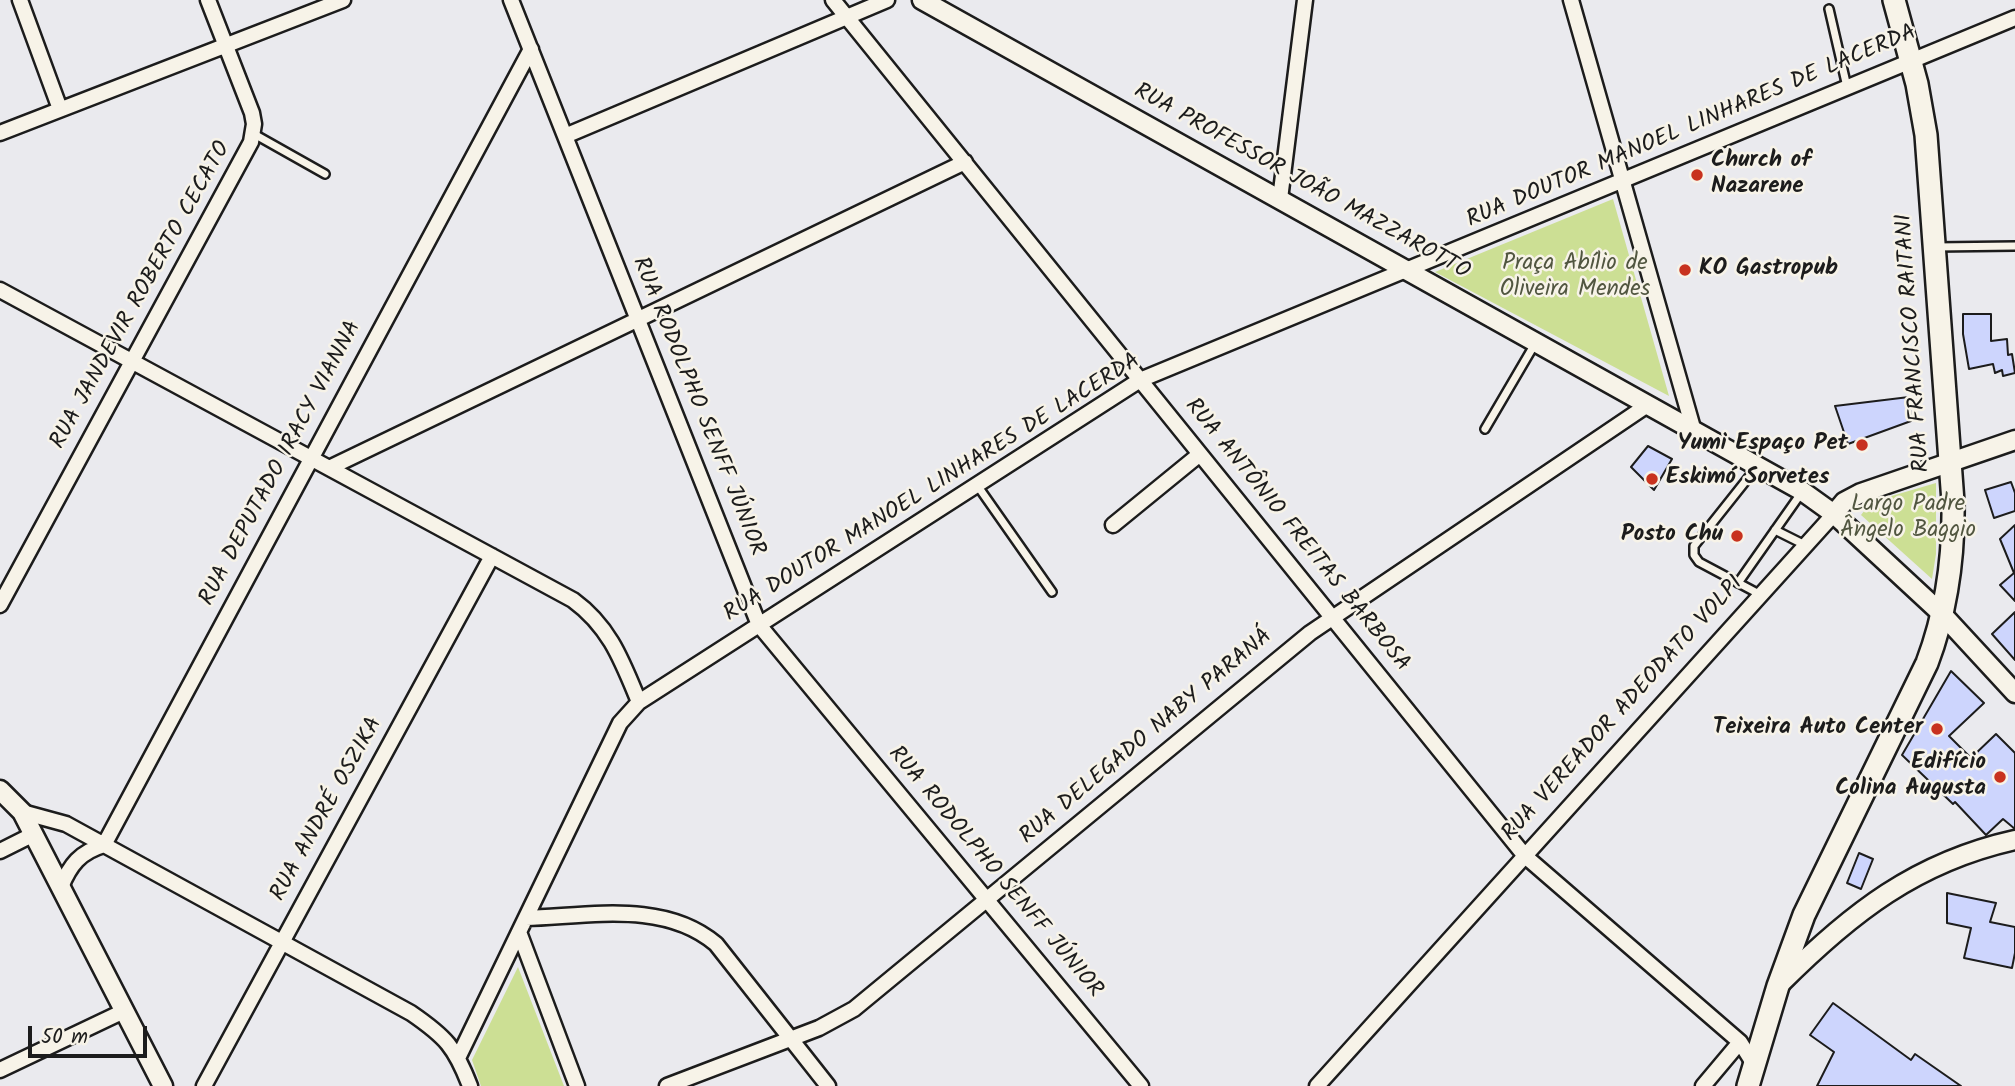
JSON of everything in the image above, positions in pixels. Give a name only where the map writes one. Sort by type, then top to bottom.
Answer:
[{"type":"main road","name":"RUA FRANCISCO RAITANI","points":[[1751,1077],[1778,986],[1804,915],[1918,681],[1935,641],[1948,589],[1954,533],[1926,135],[1923,107],[1894,0]]},
{"type":"street","points":[[20,0],[60,109]]},
{"type":"street","name":"RUA JANDEVIR ROBERTO CECATO","points":[[0,605],[254,134],[252,113],[208,0]]},
{"type":"street","points":[[0,132],[343,0]]},
{"type":"street","name":"RUA RODOLPHO SENFF JÚNIOR","points":[[511,0],[759,625],[1141,1086]]},
{"type":"street","name":"RUA ANTÔNIO FREITAS BARBOSA","points":[[834,0],[1525,856],[1740,1042],[1750,1058],[1751,1077]]},
{"type":"street","points":[[565,136],[887,0]]},
{"type":"street","name":"RUA PROFESSOR JOÃO MAZZAROTTO","points":[[922,0],[1802,491],[1834,514],[1943,615],[2015,693]]},
{"type":"street","points":[[1280,199],[1305,0]]},
{"type":"street","points":[[1571,0],[1693,428]]},
{"type":"street","name":"RUA DOUTOR MANOEL LINHARES DE LACERDA","points":[[459,1056],[620,723],[639,702],[1140,380],[1409,271],[2015,18]]},
{"type":"street","name":"RUA DEPUTADO IRACY VIANNA","points":[[104,845],[531,49]]},
{"type":"street","points":[[329,468],[965,162]]},
{"type":"street","points":[[0,290],[573,600],[598,621],[617,650],[639,702]]},
{"type":"street","name":"RUA DELEGADO NABY PARANÁ","points":[[667,1086],[819,1028],[854,1009],[1332,617],[1649,404]]},
{"type":"street","name":"RUA VEREADOR ADEODATO VOLPI","points":[[1317,1086],[1844,502],[1861,493],[2015,440]]},
{"type":"street","points":[[1113,525],[1200,454]]},
{"type":"street","name":"RUA ANDRÉ OSZIKA","points":[[204,1086],[492,556]]},
{"type":"street","points":[[0,790],[22,812],[163,1086]]},
{"type":"street","points":[[22,812],[52,819],[104,845],[411,1013],[441,1036],[459,1056],[470,1086]]},
{"type":"street","points":[[0,850],[34,834]]},
{"type":"street","points":[[1778,986],[1855,916],[1909,879],[1966,852],[2015,840]]},
{"type":"street","points":[[61,887],[71,866],[80,855],[104,845]]},
{"type":"street","points":[[526,918],[642,914],[683,923],[700,931],[716,944],[828,1086]]},
{"type":"street","points":[[519,932],[577,1086]]},
{"type":"street","points":[[0,1070],[124,1010]]},
{"type":"street","points":[[1703,1086],[1740,1042]]},
{"type":"lane","points":[[1829,9],[1847,88]]},
{"type":"lane","points":[[254,134],[325,174]]},
{"type":"lane","points":[[1935,247],[2015,246]]},
{"type":"lane","points":[[1485,429],[1536,342]]},
{"type":"lane","points":[[1759,465],[1694,546],[1699,562],[1761,595]]},
{"type":"lane","points":[[977,485],[1052,592]]},
{"type":"lane","points":[[1738,583],[1802,491]]},
{"type":"lane","points":[[1775,530],[1805,546]]},
{"type":"green space","name":"Praça Abílio de Oliveira Mendes","points":[[1613,199],[1669,396],[1435,272]]},
{"type":"green space","name":"Largo Padre Ângelo Baggio","points":[[1936,483],[1936,554],[1932,579],[1861,515],[1871,502]]},
{"type":"green space","points":[[518,967],[564,1086],[481,1086],[472,1060]]},
{"type":"building","points":[[1963,314],[1991,314],[1991,341],[2007,339],[2008,355],[2012,354],[2015,373],[2003,376],[2002,370],[1995,373],[1993,364],[1969,369],[1963,334]]},
{"type":"building","points":[[1909,397],[1911,421],[1848,444],[1835,406]]},
{"type":"building","name":"Eskimó Sorvetes","points":[[1648,446],[1672,459],[1654,490],[1631,467]]},
{"type":"building","points":[[2011,482],[2015,493],[2015,511],[1994,518],[1985,490]]},
{"type":"building","points":[[2015,525],[2015,601],[2000,585],[2014,573],[2000,539]]},
{"type":"building","points":[[2015,612],[2015,660],[1992,634]]},
{"type":"building","points":[[1951,671],[1984,703],[1949,736],[1971,758],[1996,734],[2015,753],[2015,829],[2003,819],[1986,835],[1955,802],[1953,804],[1902,755]]},
{"type":"building","points":[[1859,853],[1873,859],[1861,889],[1847,883]]},
{"type":"building","points":[[1947,893],[1996,903],[1990,922],[2015,927],[2012,968],[1964,958],[1971,928],[1947,923]]},
{"type":"building","points":[[1833,1003],[1911,1060],[1915,1054],[1961,1086],[1817,1086],[1834,1052],[1810,1035]]},
{"type":"place","name":"Church of Nazarene","points":[[1697,175]]},
{"type":"place","name":"KO Gastropub","points":[[1685,270]]},
{"type":"place","name":"Yumi Espaço Pet","points":[[1862,445]]},
{"type":"place","name":"Eskimó Sorvetes","points":[[1652,479]]},
{"type":"place","name":"Posto Chu","points":[[1737,536]]},
{"type":"place","name":"Teixeira Auto Center","points":[[1937,729]]},
{"type":"place","name":"Edifício Colina Augusta","points":[[2000,777]]}]
